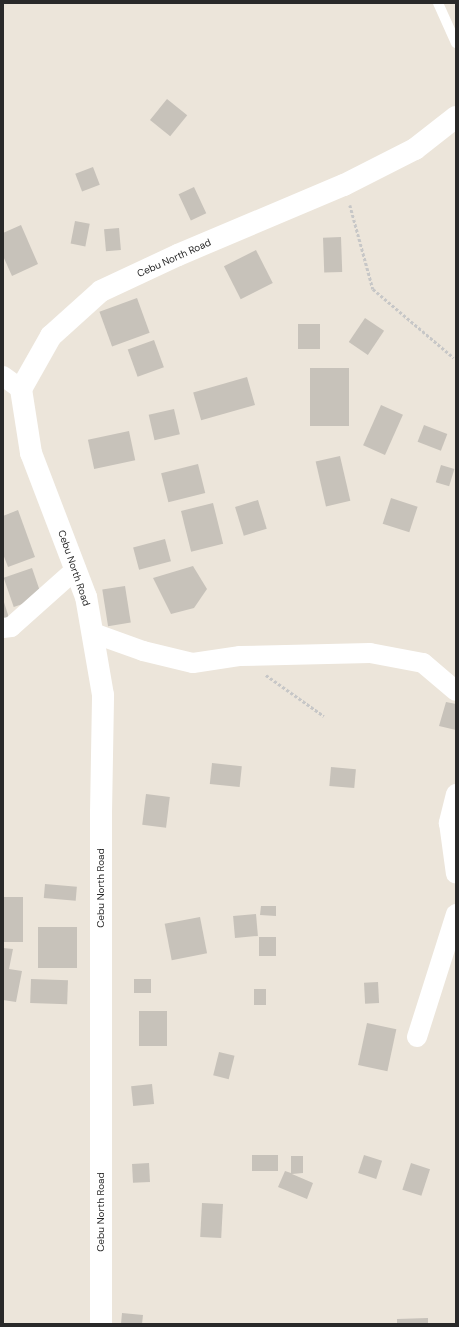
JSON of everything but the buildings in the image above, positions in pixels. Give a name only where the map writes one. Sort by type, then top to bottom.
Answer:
[{"type":"main road","name":"Cebu North Road","points":[[101,1324],[101,813],[103,695],[86,597],[32,453],[21,389],[51,336],[102,291],[178,255],[344,185],[415,149],[456,117]]},
{"type":"street","points":[[3,376],[21,389]]},
{"type":"street","points":[[3,628],[11,627],[17,623],[76,569]]},
{"type":"street","points":[[93,633],[143,651],[193,664],[240,656],[370,653],[423,663],[456,692]]},
{"type":"street","points":[[456,794],[449,823],[456,874]]},
{"type":"street","points":[[417,1037],[456,914]]},
{"type":"lane","points":[[438,3],[456,43]]},
{"type":"path","points":[[344,185],[373,289],[454,358]]},
{"type":"path","points":[[240,656],[324,716]]}]
